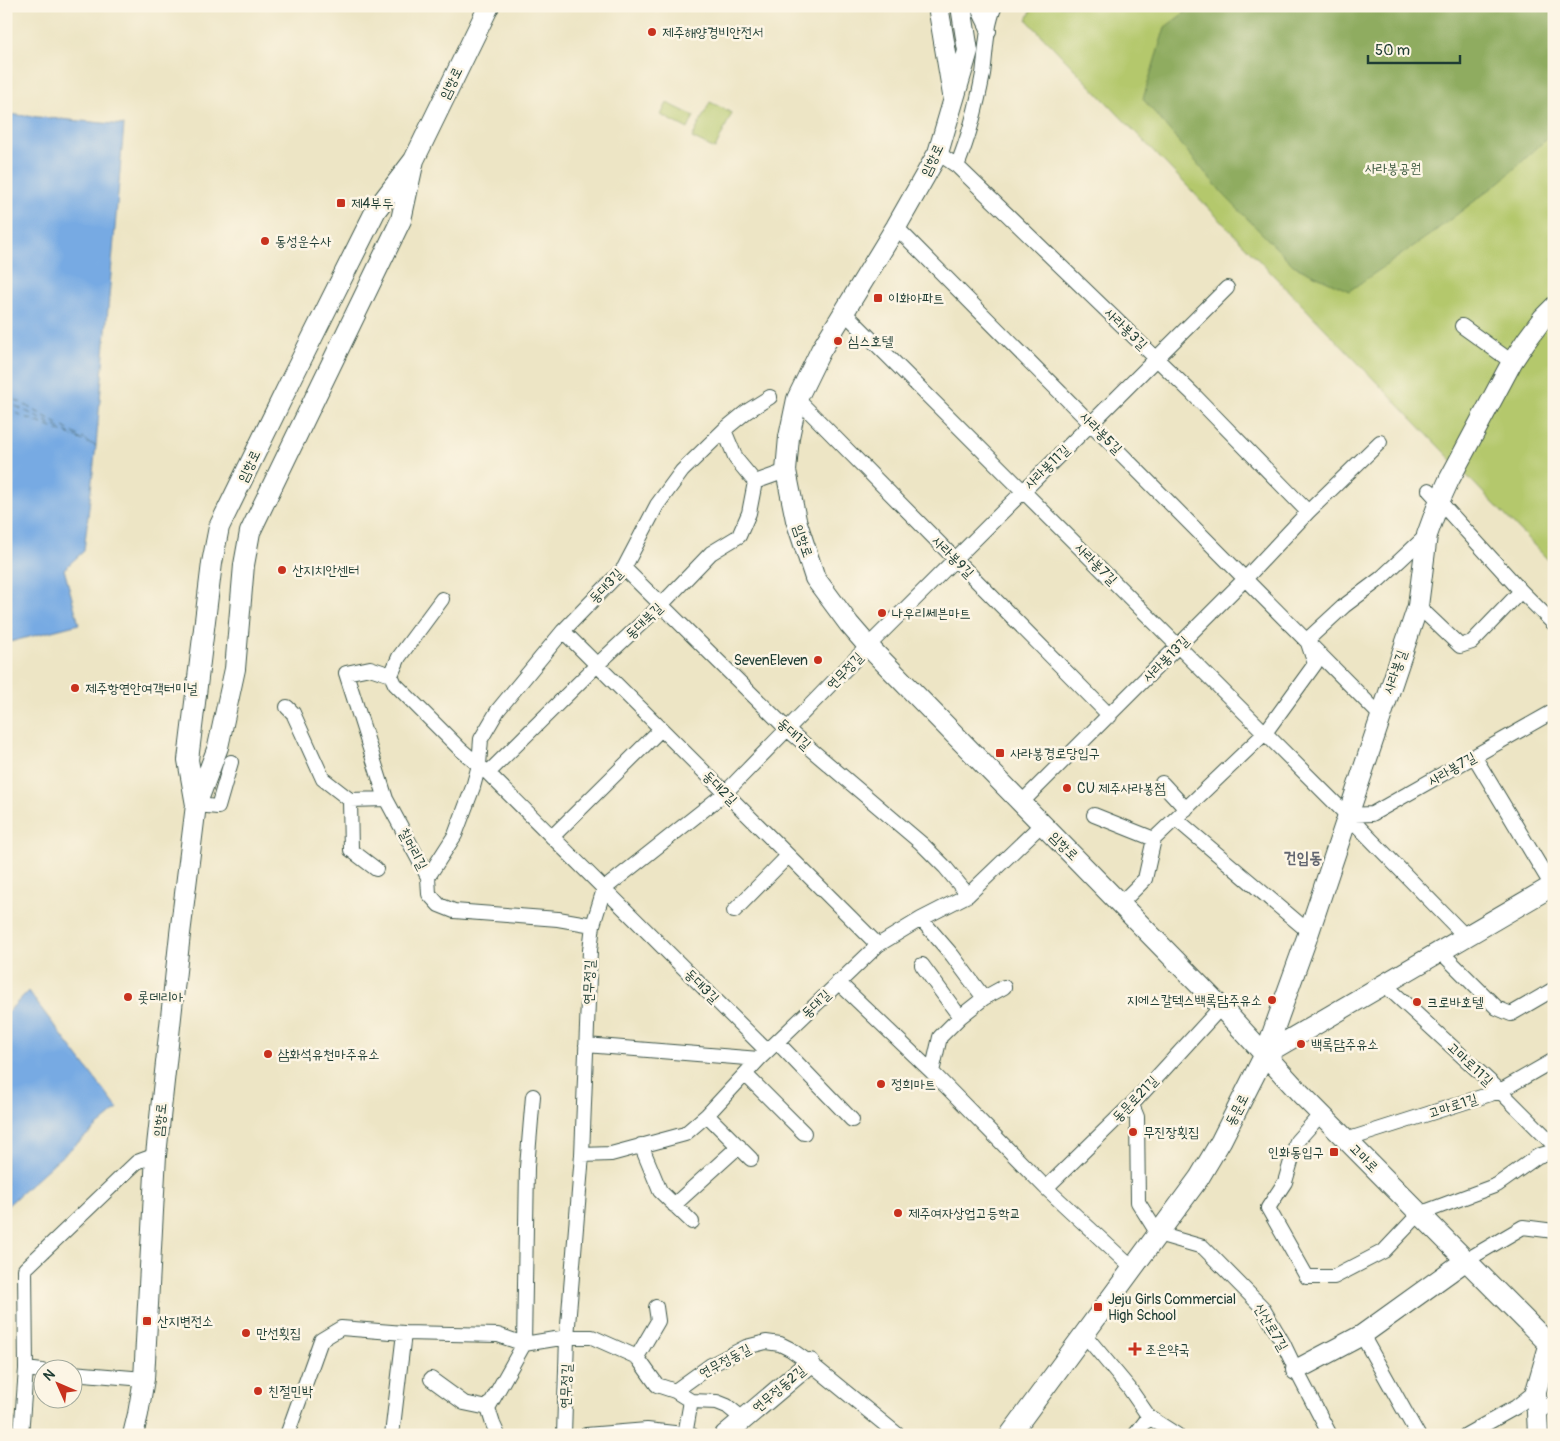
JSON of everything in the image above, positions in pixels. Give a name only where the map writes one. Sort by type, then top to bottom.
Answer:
[{"type":"main road","name":"임항로","points":[[196,805],[188,760],[212,563],[220,527],[376,210],[414,160],[489,6]]},
{"type":"main road","name":"임항로","points":[[938,6],[954,99]]},
{"type":"main road","name":"임항로","points":[[970,7],[968,51],[938,153],[896,227],[821,350],[796,399],[789,437],[786,471],[796,520],[815,578],[868,646],[1265,1054]]},
{"type":"main road","name":"임항로","points":[[133,1435],[144,1379],[156,1155],[196,805],[218,747],[235,669],[244,565],[250,532],[401,220],[414,160]]},
{"type":"main road","name":"사라봉길","points":[[1265,1054],[1309,932],[1418,606],[1434,496],[1449,480],[1512,362],[1543,318],[1554,307]]},
{"type":"main road","points":[[1265,1054],[1553,886]]},
{"type":"main road","name":"고마로","points":[[1265,1054],[1346,1140],[1552,1348]]},
{"type":"main road","name":"동문로","points":[[1010,1435],[1203,1170],[1221,1141],[1265,1054]]},
{"type":"main road","points":[[1296,1370],[1362,1335],[1466,1260]]},
{"type":"main road","points":[[1538,1435],[1536,1390],[1552,1348]]},
{"type":"main road","name":"연무정동2길","points":[[725,1435],[810,1363]]},
{"type":"street","points":[[957,166],[967,141],[982,77],[995,6]]},
{"type":"street","points":[[970,7],[989,31]]},
{"type":"street","name":"사라봉3길","points":[[938,153],[957,166],[1156,358],[1308,512]]},
{"type":"street","name":"사라봉5길","points":[[896,227],[1381,716]]},
{"type":"street","name":"사라봉11길","points":[[868,646],[1227,288]]},
{"type":"street","name":"사라봉7길","points":[[844,312],[1179,646],[1466,937]]},
{"type":"street","points":[[1462,326],[1512,362]]},
{"type":"street","name":"동대3길","points":[[484,769],[481,739],[498,710],[563,631],[624,568],[657,505],[682,471],[724,430],[746,412],[770,397]]},
{"type":"street","name":"사라봉9길","points":[[796,399],[1110,716]]},
{"type":"street","points":[[724,430],[736,459],[754,482],[786,471]]},
{"type":"street","name":"사라봉13길","points":[[1021,803],[1110,716],[1246,579],[1308,512],[1380,442]]},
{"type":"street","name":"동대북길","points":[[484,769],[661,605],[711,553],[739,536],[749,513],[754,482]]},
{"type":"street","points":[[1434,496],[1521,591],[1554,624]]},
{"type":"street","points":[[1120,903],[1145,878],[1154,839],[1265,733],[1315,664],[1307,640],[1427,535]]},
{"type":"street","name":"동대1길","points":[[624,568],[788,730],[921,843],[945,867],[968,895]]},
{"type":"street","points":[[1418,606],[1460,646],[1472,642],[1521,591]]},
{"type":"street","points":[[391,675],[399,658],[442,599]]},
{"type":"street","name":"동대2길","points":[[563,631],[878,945]]},
{"type":"street","name":"연무정길","points":[[564,1435],[567,1337],[582,1155],[590,950],[592,925],[604,889],[725,793],[868,646]]},
{"type":"street","name":"칠머리길","points":[[391,675],[370,668],[346,673],[386,799],[428,877],[429,894],[439,905],[454,911],[558,919],[592,925]]},
{"type":"street","name":"동대3길","points":[[391,675],[395,684],[459,748],[484,769],[768,1051],[852,1120]]},
{"type":"street","points":[[287,706],[293,713],[323,779],[350,800],[386,799]]},
{"type":"street","name":"사라봉7길","points":[[1347,815],[1372,814],[1554,711]]},
{"type":"street","points":[[552,837],[661,730]]},
{"type":"street","points":[[1474,756],[1553,886]]},
{"type":"street","points":[[196,805],[218,807],[231,762]]},
{"type":"street","points":[[428,877],[455,835],[473,787],[484,769]]},
{"type":"street","points":[[1162,783],[1181,814],[1309,932]]},
{"type":"street","points":[[350,800],[351,850],[376,869]]},
{"type":"street","points":[[1094,815],[1154,839]]},
{"type":"street","name":"동대길","points":[[582,1155],[612,1154],[685,1134],[838,982],[878,945],[921,919],[968,895],[1042,824]]},
{"type":"street","points":[[734,911],[788,856]]},
{"type":"street","points":[[921,919],[952,955],[984,998]]},
{"type":"street","points":[[1441,952],[1497,1008],[1511,1014],[1554,989]]},
{"type":"street","points":[[922,965],[960,1017]]},
{"type":"street","points":[[838,982],[932,1072],[1046,1188],[1132,1268]]},
{"type":"street","name":"고마로11길","points":[[1384,984],[1500,1091],[1554,1145]]},
{"type":"street","points":[[932,1072],[940,1037],[960,1017],[984,998],[1004,986]]},
{"type":"street","name":"동문로21길","points":[[1046,1188],[1132,1104],[1221,1007]]},
{"type":"street","points":[[586,1045],[768,1051]]},
{"type":"street","name":"고마로1길","points":[[1346,1140],[1500,1091],[1554,1060]]},
{"type":"street","points":[[745,1074],[804,1133]]},
{"type":"street","points":[[498,1435],[488,1408],[524,1344],[527,1167],[533,1096]]},
{"type":"street","points":[[1132,1104],[1137,1116],[1138,1202],[1158,1234]]},
{"type":"street","points":[[707,1114],[751,1159]]},
{"type":"street","points":[[1321,1114],[1297,1141],[1285,1182],[1268,1208],[1307,1277],[1334,1277],[1384,1251],[1419,1214],[1497,1186],[1538,1156],[1554,1151]]},
{"type":"street","points":[[642,1145],[660,1191],[692,1222]]},
{"type":"street","points":[[674,1204],[738,1146]]},
{"type":"street","points":[[21,1435],[26,1369],[25,1269],[136,1162],[156,1155]]},
{"type":"street","points":[[1466,1260],[1523,1227],[1554,1231]]},
{"type":"street","name":"신산로7길","points":[[1158,1234],[1203,1247],[1262,1307],[1283,1343],[1330,1435]]},
{"type":"street","points":[[637,1357],[658,1321],[656,1307]]},
{"type":"street","points":[[287,1435],[321,1340],[341,1328],[404,1333],[498,1335],[524,1344],[567,1337],[592,1338],[637,1357],[657,1385],[675,1391],[691,1401],[717,1402],[728,1406],[743,1420]]},
{"type":"street","points":[[392,1435],[404,1333]]},
{"type":"street","points":[[1084,1334],[1129,1388],[1149,1417],[1177,1435]]},
{"type":"street","points":[[1362,1335],[1418,1435]]},
{"type":"street","name":"연무정동길","points":[[675,1391],[711,1365],[746,1347],[766,1342],[780,1344],[810,1363],[891,1433]]},
{"type":"street","points":[[26,1369],[32,1370]]},
{"type":"street","points":[[82,1374],[144,1379]]},
{"type":"street","points":[[431,1380],[464,1402],[488,1408]]},
{"type":"street","points":[[1466,1435],[1516,1407],[1536,1390]]},
{"type":"street","points":[[586,1435],[647,1430],[687,1434],[691,1401]]},
{"type":"street","points":[[1537,1414],[1554,1402]]},
{"type":"street","points":[[1135,1435],[1149,1417]]},
{"type":"green space","name":"사라봉공원","points":[[1033,6],[1554,6],[1554,566],[1027,20]]},
{"type":"green space","points":[[1194,6],[1554,6],[1554,132],[1501,181],[1431,234],[1349,291],[1293,265],[1224,195],[1143,99],[1165,27]]},
{"type":"green space","points":[[710,102],[732,113],[715,149],[692,138]]},
{"type":"green space","points":[[667,103],[694,116],[688,129],[661,115]]},
{"type":"water","points":[[6,114],[124,125],[96,446],[84,551],[64,569],[79,624],[6,643]]},
{"type":"water","points":[[28,991],[118,1109],[55,1162],[6,1207],[6,1014]]},
{"type":"water","points":[[6,1375],[9,1375],[8,1435],[6,1435]]},
{"type":"ferry route","points":[[6,394],[96,446]]},
{"type":"ferry route","points":[[6,401],[84,441]]},
{"type":"ferry route","points":[[6,409],[91,444]]},
{"type":"place","name":"제주해양경비안전서","points":[[652,32]]},
{"type":"place","name":"제4부두","points":[[341,203]]},
{"type":"place","name":"동성운수사","points":[[265,241]]},
{"type":"place","name":"이화아파트","points":[[878,298]]},
{"type":"place","name":"심스호텔","points":[[838,341]]},
{"type":"place","name":"산지치안센터","points":[[282,570]]},
{"type":"place","name":"나우리쎄븐마트","points":[[882,613]]},
{"type":"place","name":"SevenEleven","points":[[818,660]]},
{"type":"place","name":"제주항연안여객터미널","points":[[75,688]]},
{"type":"place","name":"사라봉경로당입구","points":[[1000,753]]},
{"type":"place","name":"CU 제주사라봉점","points":[[1067,788]]},
{"type":"place","name":"롯데리아","points":[[128,997]]},
{"type":"place","name":"지에스칼텍스백록담주유소","points":[[1272,1000]]},
{"type":"place","name":"크로바호텔","points":[[1417,1002]]},
{"type":"place","name":"백록담주유소","points":[[1301,1044]]},
{"type":"place","name":"삼화석유천마주유소","points":[[268,1054]]},
{"type":"place","name":"정희마트","points":[[881,1084]]},
{"type":"place","name":"무진장횟집","points":[[1133,1132]]},
{"type":"place","name":"인화동입구","points":[[1334,1152]]},
{"type":"place","name":"제주여자상업고등학교","points":[[898,1213]]},
{"type":"place","name":"Jeju Girls Commercial High School","points":[[1098,1307]]},
{"type":"place","name":"산지변전소","points":[[147,1321]]},
{"type":"place","name":"만선횟집","points":[[246,1333]]},
{"type":"place","name":"조은약국","points":[[1135,1349]]},
{"type":"place","name":"친절민박","points":[[258,1391]]},
{"type":"district","name":"건입동","points":[[1303,858]]}]
